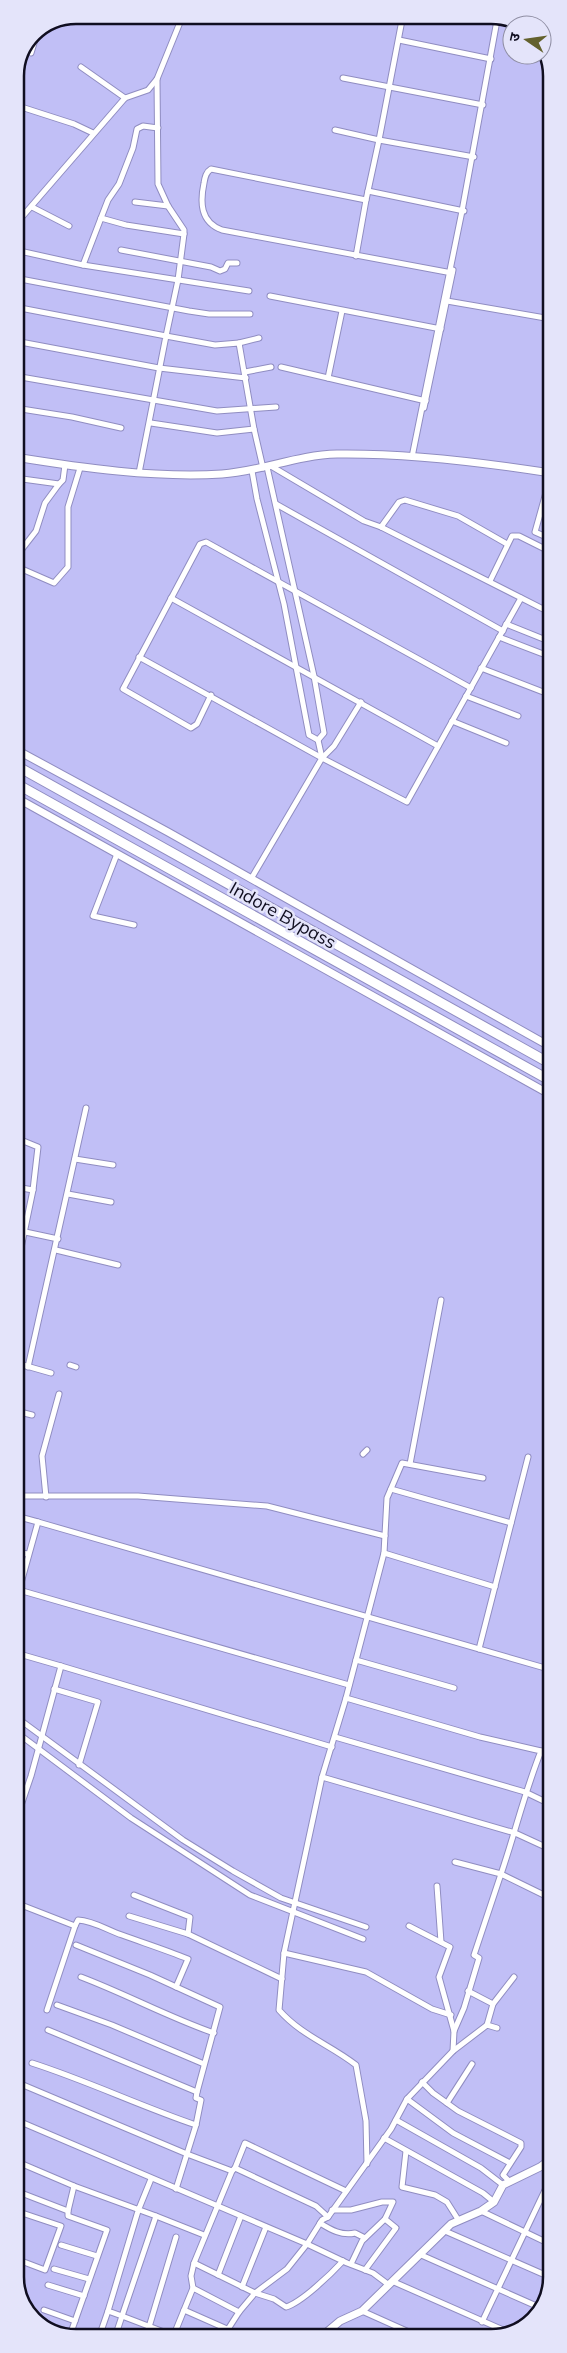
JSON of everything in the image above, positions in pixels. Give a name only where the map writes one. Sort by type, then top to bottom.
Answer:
[{"type":"highway","name":"Indore Bypass","points":[[24,770],[543,1060]]},
{"type":"highway","name":"Indore Bypass","points":[[24,788],[543,1076]]},
{"type":"street","points":[[24,215],[125,98],[148,90],[156,79],[180,24]]},
{"type":"street","points":[[356,256],[402,24]]},
{"type":"street","points":[[412,457],[451,273],[498,24]]},
{"type":"street","points":[[399,40],[491,59]]},
{"type":"street","points":[[31,53],[32,49]]},
{"type":"street","points":[[81,67],[125,98]]},
{"type":"street","points":[[344,78],[483,105]]},
{"type":"street","points":[[139,473],[151,424],[158,368],[173,308],[184,234],[184,230],[168,206],[158,184],[156,79]]},
{"type":"street","points":[[24,108],[74,124],[94,133]]},
{"type":"street","points":[[83,265],[108,200],[119,184],[133,148],[137,129],[144,126],[158,128]]},
{"type":"street","points":[[335,130],[473,157]]},
{"type":"street","points":[[366,200],[211,169],[206,176],[201,199],[202,209],[212,224],[218,229],[451,273]]},
{"type":"street","points":[[368,191],[463,211]]},
{"type":"street","points":[[135,202],[168,206]]},
{"type":"street","points":[[32,207],[69,226]]},
{"type":"street","points":[[101,218],[126,225],[184,234]]},
{"type":"street","points":[[121,250],[211,267],[220,271],[226,269],[228,263],[237,263]]},
{"type":"street","points":[[24,252],[83,265],[249,291]]},
{"type":"street","points":[[439,329],[447,301],[451,273]]},
{"type":"street","points":[[24,280],[209,314],[250,314]]},
{"type":"street","points":[[270,296],[439,329]]},
{"type":"street","points":[[447,301],[543,318]]},
{"type":"street","points":[[24,309],[215,345],[239,343],[259,338]]},
{"type":"street","points":[[328,378],[342,311]]},
{"type":"street","points":[[24,342],[158,368],[246,375],[271,367]]},
{"type":"street","points":[[239,343],[254,429],[267,467],[276,504],[314,676],[324,733],[318,740]]},
{"type":"street","points":[[281,367],[424,401]]},
{"type":"street","points":[[24,378],[153,402],[217,411],[250,411],[276,407]]},
{"type":"street","points":[[24,409],[72,417],[121,428]]},
{"type":"street","points":[[151,424],[217,434],[254,429]]},
{"type":"street","points":[[24,458],[80,468],[139,473],[221,474],[267,467],[309,456],[412,457],[499,465],[543,472]]},
{"type":"street","points":[[24,546],[36,531],[45,503],[63,480],[65,465]]},
{"type":"street","points":[[267,467],[364,521],[381,527],[543,608]]},
{"type":"street","points":[[24,570],[54,583],[68,567],[68,507],[80,468]]},
{"type":"street","points":[[252,470],[257,499],[279,582],[309,735],[318,740],[322,758]]},
{"type":"street","points":[[24,479],[60,484]]},
{"type":"street","points":[[381,527],[398,502],[405,500],[458,516],[507,544]]},
{"type":"street","points":[[543,503],[535,532],[543,536]]},
{"type":"street","points":[[276,504],[503,631]]},
{"type":"street","points":[[490,581],[510,538],[515,535],[543,549]]},
{"type":"street","points":[[211,695],[194,727],[188,726],[123,689],[202,542],[210,543],[470,688]]},
{"type":"street","points":[[171,598],[438,746]]},
{"type":"street","points":[[140,657],[405,803],[409,800],[520,598]]},
{"type":"street","points":[[506,624],[543,639]]},
{"type":"street","points":[[499,637],[543,654]]},
{"type":"street","points":[[481,668],[543,692]]},
{"type":"street","points":[[466,696],[518,716]]},
{"type":"street","points":[[251,879],[322,758],[334,746],[361,702]]},
{"type":"street","points":[[452,721],[506,743]]},
{"type":"street","points":[[24,754],[543,1043]]},
{"type":"street","points":[[24,802],[543,1091]]},
{"type":"street","points":[[117,854],[93,916],[134,925]]},
{"type":"street","points":[[28,1367],[56,1250],[86,1108]]},
{"type":"street","points":[[24,1141],[38,1147],[33,1190],[24,1232],[58,1239]]},
{"type":"street","points":[[75,1159],[113,1165]]},
{"type":"street","points":[[24,1188],[33,1190]]},
{"type":"street","points":[[68,1194],[111,1202]]},
{"type":"street","points":[[56,1250],[118,1264]]},
{"type":"street","points":[[410,1464],[441,1300]]},
{"type":"street","points":[[24,1366],[51,1374]]},
{"type":"street","points":[[46,1497],[42,1456],[59,1394]]},
{"type":"street","points":[[24,1413],[32,1415]]},
{"type":"street","points":[[479,1649],[528,1457]]},
{"type":"street","points":[[367,2164],[366,2121],[356,2064],[338,2051],[292,2025],[279,2010],[284,1953],[322,1777],[346,1698],[384,1553],[387,1498],[402,1463],[483,1478]]},
{"type":"street","points":[[391,1489],[511,1523]]},
{"type":"street","points":[[24,1496],[138,1496],[267,1506],[384,1536]]},
{"type":"street","points":[[24,1518],[543,1667]]},
{"type":"street","points":[[24,1570],[38,1522]]},
{"type":"street","points":[[24,1553],[28,1554]]},
{"type":"street","points":[[384,1553],[495,1587]]},
{"type":"street","points":[[24,1591],[349,1685]]},
{"type":"street","points":[[24,1655],[332,1747]]},
{"type":"street","points":[[356,1660],[454,1688]]},
{"type":"street","points":[[24,1794],[61,1666]]},
{"type":"street","points":[[54,1689],[98,1702],[79,1765]]},
{"type":"street","points":[[346,1698],[480,1737],[541,1751],[525,1792],[515,1833],[474,1955],[479,1958],[454,2031]]},
{"type":"street","points":[[24,1723],[79,1765],[208,1856],[263,1889],[294,1902],[366,1926]]},
{"type":"street","points":[[335,1737],[525,1792],[543,1801]]},
{"type":"street","points":[[24,1738],[132,1818],[250,1895],[292,1913],[363,1939]]},
{"type":"street","points":[[322,1777],[515,1833],[543,1846]]},
{"type":"street","points":[[455,1862],[501,1874],[543,1895]]},
{"type":"street","points":[[437,1886],[441,1942]]},
{"type":"street","points":[[134,1895],[190,1917],[188,1934]]},
{"type":"street","points":[[24,1906],[75,1926]]},
{"type":"street","points":[[129,1916],[188,1934],[282,1979]]},
{"type":"street","points":[[47,2010],[78,1920],[89,1920],[122,1936],[140,1940],[188,1959],[176,1987]]},
{"type":"street","points":[[409,1926],[448,1945],[450,1950],[439,1977],[451,2015],[454,2031],[453,2051]]},
{"type":"street","points":[[76,1945],[220,2007],[197,2092],[196,2098],[201,2100],[196,2125],[176,2189]]},
{"type":"street","points":[[284,1953],[366,1972],[432,2009],[451,2015]]},
{"type":"street","points":[[81,1977],[144,2002],[183,2022],[214,2033]]},
{"type":"street","points":[[184,2310],[227,2329],[255,2293],[287,2269],[307,2244],[320,2223],[328,2217],[367,2164],[396,2120],[407,2099],[422,2082],[437,2070],[453,2051],[487,2025],[493,2004],[514,1978]]},
{"type":"street","points":[[468,1991],[493,2004]]},
{"type":"street","points":[[57,2005],[112,2025],[204,2064]]},
{"type":"street","points":[[487,2025],[497,2028]]},
{"type":"street","points":[[48,2030],[197,2092]]},
{"type":"street","points":[[32,2063],[84,2080],[118,2096],[196,2125]]},
{"type":"street","points":[[446,2103],[472,2064]]},
{"type":"street","points":[[422,2082],[446,2103],[478,2122],[521,2143],[521,2147],[503,2175],[506,2183]]},
{"type":"street","points":[[24,2085],[187,2154],[234,2169],[316,2206],[328,2217]]},
{"type":"street","points":[[407,2099],[453,2132],[510,2164]]},
{"type":"street","points":[[396,2120],[506,2183]]},
{"type":"street","points":[[24,2123],[307,2244],[373,2273],[391,2284],[498,2328]]},
{"type":"street","points":[[384,2138],[483,2193],[494,2202]]},
{"type":"street","points":[[178,2329],[193,2288],[191,2276],[204,2235],[245,2143],[346,2192]]},
{"type":"street","points":[[406,2150],[402,2187],[404,2190],[435,2195],[447,2202],[459,2221]]},
{"type":"street","points":[[330,2329],[340,2321],[362,2311],[445,2231],[494,2202],[506,2183],[543,2165]]},
{"type":"street","points":[[24,2166],[204,2235]]},
{"type":"street","points":[[102,2329],[138,2211],[151,2179]]},
{"type":"street","points":[[72,2329],[107,2230],[68,2216],[74,2186]]},
{"type":"street","points":[[24,2193],[68,2211]]},
{"type":"street","points":[[482,2322],[499,2290],[543,2194]]},
{"type":"street","points":[[332,2210],[351,2210],[382,2202],[393,2202],[385,2218],[365,2238],[351,2264]]},
{"type":"street","points":[[481,2211],[524,2234],[543,2241]]},
{"type":"street","points":[[24,2214],[61,2226],[45,2270],[24,2262]]},
{"type":"street","points":[[118,2329],[156,2216]]},
{"type":"street","points":[[218,2275],[241,2216]]},
{"type":"street","points":[[365,2270],[396,2228],[385,2218]]},
{"type":"street","points":[[320,2223],[338,2232],[355,2233],[365,2238]]},
{"type":"street","points":[[242,2286],[266,2227]]},
{"type":"street","points":[[445,2231],[543,2274]]},
{"type":"street","points":[[150,2327],[176,2237]]},
{"type":"street","points":[[62,2245],[97,2256]]},
{"type":"street","points":[[419,2254],[534,2305]]},
{"type":"street","points":[[194,2263],[255,2293],[274,2299],[286,2307],[299,2301],[322,2280],[331,2275],[342,2261]]},
{"type":"street","points":[[54,2269],[89,2279]]},
{"type":"street","points":[[48,2285],[84,2296]]},
{"type":"street","points":[[193,2288],[239,2312]]},
{"type":"street","points":[[44,2310],[75,2321]]},
{"type":"street","points":[[108,2311],[155,2329]]},
{"type":"street","points":[[362,2311],[402,2329]]}]
